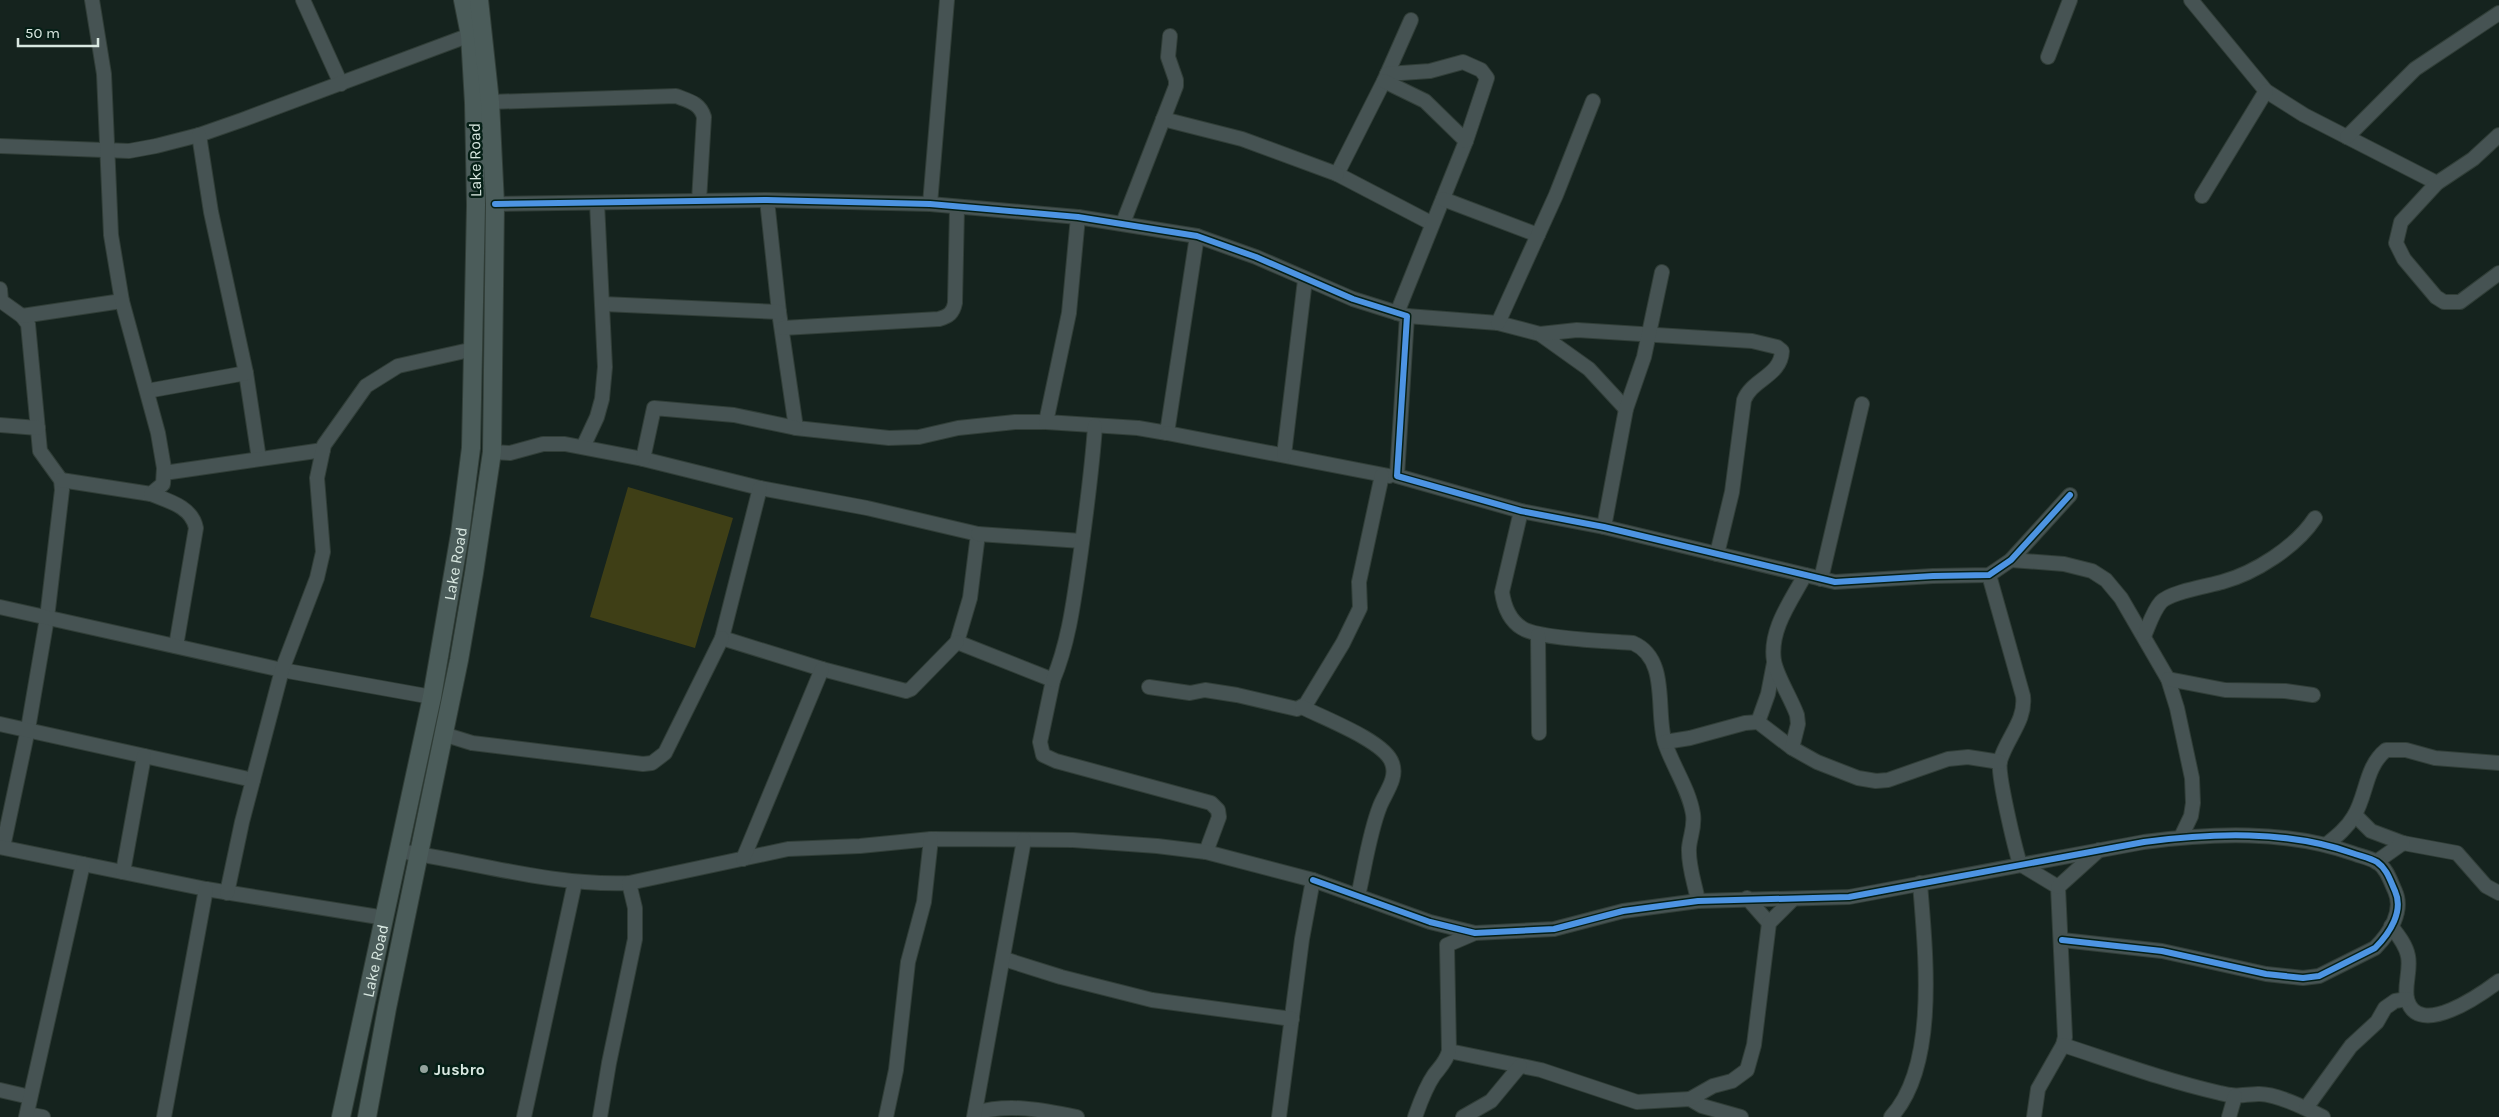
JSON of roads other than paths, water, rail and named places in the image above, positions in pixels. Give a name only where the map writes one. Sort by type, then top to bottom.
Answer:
[{"type":"main road","name":"Lake Road","points":[[341,1117],[386,918],[432,697],[460,534],[469,458],[474,348],[476,196],[470,35],[463,0]]},
{"type":"main road","name":"Lake Road","points":[[368,1117],[387,1008],[474,573],[492,452],[494,204],[490,102],[479,0]]},
{"type":"street","points":[[92,0],[104,74],[109,150],[111,235],[122,301],[158,433],[164,473],[163,484],[151,494]]},
{"type":"street","points":[[303,0],[341,84]]},
{"type":"street","points":[[930,204],[947,0]]},
{"type":"street","points":[[2048,57],[2070,0]]},
{"type":"street","points":[[2191,0],[2266,91],[2304,115],[2437,183]]},
{"type":"street","points":[[2347,137],[2415,69],[2499,13]]},
{"type":"street","points":[[1338,174],[1386,78],[1411,20]]},
{"type":"street","points":[[0,146],[129,151],[199,135],[470,35]]},
{"type":"street","points":[[1123,223],[1176,80],[1168,57],[1170,36]]},
{"type":"street","points":[[1386,78],[1430,71],[1463,62],[1487,75],[1466,141],[1443,199],[1431,223],[1402,315],[1397,476]]},
{"type":"street","points":[[1386,78],[1429,104],[1466,141]]},
{"type":"street","points":[[2202,196],[2266,91]]},
{"type":"street","points":[[490,102],[676,96],[694,102],[702,110],[704,118],[699,201]]},
{"type":"street","points":[[1498,323],[1538,235],[1593,101]]},
{"type":"street","points":[[1163,119],[1242,139],[1338,174],[1431,223]]},
{"type":"street","points":[[199,135],[211,212],[246,373],[259,459]]},
{"type":"street","points":[[2499,136],[2473,159],[2437,183],[2401,222],[2397,238],[2398,250],[2436,296],[2447,303],[2460,302],[2499,273]]},
{"type":"street","points":[[1443,199],[1538,235]]},
{"type":"street","points":[[767,200],[796,428]]},
{"type":"street","points":[[494,204],[767,200],[930,204],[957,208],[1078,217],[1197,236],[1256,256],[1305,280],[1353,299],[1402,315],[1498,323],[1540,334],[1577,330],[1752,342],[1776,347],[1782,351],[1778,367],[1750,391],[1744,400],[1732,492],[1717,554]]},
{"type":"street","points":[[583,447],[597,417],[602,399],[605,367],[597,203]]},
{"type":"street","points":[[783,328],[947,317],[953,310],[955,303],[957,208]]},
{"type":"street","points":[[1046,422],[1069,313],[1078,217]]},
{"type":"street","points":[[1167,433],[1197,236]]},
{"type":"street","points":[[1604,527],[1626,409],[1636,384],[1662,272]]},
{"type":"street","points":[[1284,455],[1305,280]]},
{"type":"street","points":[[0,289],[1,301],[22,316],[28,324],[40,451],[61,480],[62,490],[47,618],[28,729],[1,847],[227,893],[386,918]]},
{"type":"street","points":[[22,316],[122,301]]},
{"type":"street","points":[[603,304],[780,312]]},
{"type":"street","points":[[1540,334],[1589,369],[1626,409]]},
{"type":"street","points":[[227,893],[253,780],[282,670],[317,578],[323,552],[317,478],[324,445],[366,386],[398,366],[474,348]]},
{"type":"street","points":[[146,391],[246,373]]},
{"type":"street","points":[[1821,579],[1862,404]]},
{"type":"street","points":[[643,459],[654,408],[734,415],[796,428],[896,438],[919,437],[937,432],[986,425],[1046,422],[1138,428],[1382,475],[1397,476],[1521,511],[1604,527],[1821,579],[1854,582],[1933,576],[1989,575],[2011,560],[2070,495]]},
{"type":"street","points":[[0,425],[38,428]]},
{"type":"street","points":[[1095,426],[1092,483],[1074,602],[1063,656],[1053,680],[1040,742],[1043,755],[1056,762],[1211,803],[1218,810],[1219,816],[1206,852]]},
{"type":"street","points":[[492,452],[510,453],[543,444],[565,444],[643,459],[760,488],[867,508],[978,534],[1082,541]]},
{"type":"street","points":[[164,473],[323,450]]},
{"type":"street","points":[[1148,687],[1190,693],[1205,690],[1237,694],[1285,707],[1298,709],[1302,707],[1314,692],[1332,658],[1343,643],[1360,608],[1359,582],[1382,475]]},
{"type":"street","points":[[61,480],[151,494],[188,511],[194,517],[196,528],[176,646]]},
{"type":"street","points":[[443,734],[472,743],[643,764],[652,763],[665,753],[722,638],[760,488]]},
{"type":"street","points":[[1521,511],[1502,592],[1504,605],[1509,615],[1522,628],[1538,635],[1633,643],[1644,648],[1649,654],[1660,694],[1665,742],[1686,790],[1692,812],[1694,824],[1690,858],[1698,901]]},
{"type":"street","points":[[2144,636],[2161,601],[2254,570],[2304,532],[2315,518]]},
{"type":"street","points":[[722,638],[822,669],[906,691],[911,689],[957,642],[970,598],[978,534]]},
{"type":"street","points":[[2011,560],[2064,564],[2100,574],[2121,598],[2168,679],[2177,708],[2192,778],[2193,802],[2191,816],[2181,837]]},
{"type":"street","points":[[1758,722],[1768,694],[1779,624],[1805,575]]},
{"type":"street","points":[[1989,575],[2023,696],[2024,707],[2000,762],[2020,864],[2058,887]]},
{"type":"street","points":[[0,607],[282,670],[432,697]]},
{"type":"street","points":[[1538,635],[1539,733]]},
{"type":"street","points":[[957,642],[1053,680]]},
{"type":"street","points":[[1774,663],[1797,715],[1798,724],[1792,748]]},
{"type":"street","points":[[743,859],[822,669]]},
{"type":"street","points":[[2168,679],[2225,690],[2284,691],[2313,695]]},
{"type":"street","points":[[1302,707],[1374,744],[1385,753],[1392,763],[1393,774],[1373,826],[1358,896]]},
{"type":"street","points":[[1665,742],[1690,738],[1745,723],[1758,722],[1792,748],[1818,762],[1858,778],[1876,781],[1888,780],[1948,758],[1968,757],[2000,762]]},
{"type":"street","points":[[0,724],[253,780]]},
{"type":"street","points":[[2326,844],[2341,833],[2355,815],[2373,764],[2386,750],[2406,750],[2435,758],[2499,763]]},
{"type":"street","points":[[123,872],[144,756]]},
{"type":"street","points":[[2355,815],[2372,830],[2403,843],[2457,854],[2486,886],[2499,893]]},
{"type":"street","points":[[400,851],[575,882],[629,883],[788,849],[823,846],[860,846],[932,839],[1073,840],[1157,846],[1206,852],[1313,880],[1430,922],[1475,933],[1554,929],[1623,911],[1698,901],[1747,898],[1849,897],[2020,864],[2181,837],[2265,837],[2326,844],[2376,862],[2386,871],[2399,901],[2397,916],[2392,926],[2375,948],[2319,976],[2303,978],[2266,974],[2162,951],[2062,940]]},
{"type":"street","points":[[886,1117],[896,1070],[908,962],[924,902],[932,839]]},
{"type":"street","points":[[1024,840],[1004,959],[974,1115],[1004,1107],[1037,1110],[1076,1117]]},
{"type":"street","points":[[2376,862],[2403,843]]},
{"type":"street","points":[[2058,887],[2099,850]]},
{"type":"street","points":[[43,1117],[26,1115],[83,864]]},
{"type":"street","points":[[1279,1117],[1302,939],[1313,880]]},
{"type":"street","points":[[524,1117],[575,882]]},
{"type":"street","points":[[600,1117],[609,1062],[635,939],[634,908],[629,883]]},
{"type":"street","points":[[1891,1117],[1901,1107],[1920,1062],[1925,1003],[1920,883]]},
{"type":"street","points":[[2034,1117],[2038,1089],[2063,1045],[2062,940],[2058,887]]},
{"type":"street","points":[[164,1117],[206,889]]},
{"type":"street","points":[[1747,898],[1769,923]]},
{"type":"street","points":[[1448,1051],[1520,1066],[1582,1082],[1608,1094],[1637,1102],[1690,1099],[1713,1086],[1732,1082],[1747,1070],[1754,1045],[1769,923],[1793,898]]},
{"type":"street","points":[[1415,1117],[1426,1090],[1434,1075],[1444,1063],[1448,1051],[1447,945],[1430,922]]},
{"type":"street","points":[[2392,926],[2408,957],[2407,1000],[2416,1011],[2424,1014],[2445,1013],[2474,1000],[2499,981]]},
{"type":"street","points":[[1447,945],[1475,933]]},
{"type":"street","points":[[1004,959],[1061,977],[1152,1000],[1292,1019]]},
{"type":"street","points":[[2306,1108],[2351,1046],[2377,1022],[2386,1008],[2395,1001],[2407,1000]]},
{"type":"street","points":[[2063,1045],[2144,1072],[2234,1096],[2264,1095],[2306,1108],[2323,1117]]},
{"type":"street","points":[[1464,1117],[1491,1100],[1520,1066]]},
{"type":"street","points":[[0,1090],[30,1097]]},
{"type":"street","points":[[2229,1117],[2234,1096]]},
{"type":"street","points":[[1690,1099],[1709,1108],[1740,1117]]},
{"type":"place","name":"Jusbro","points":[[424,1069]]}]
